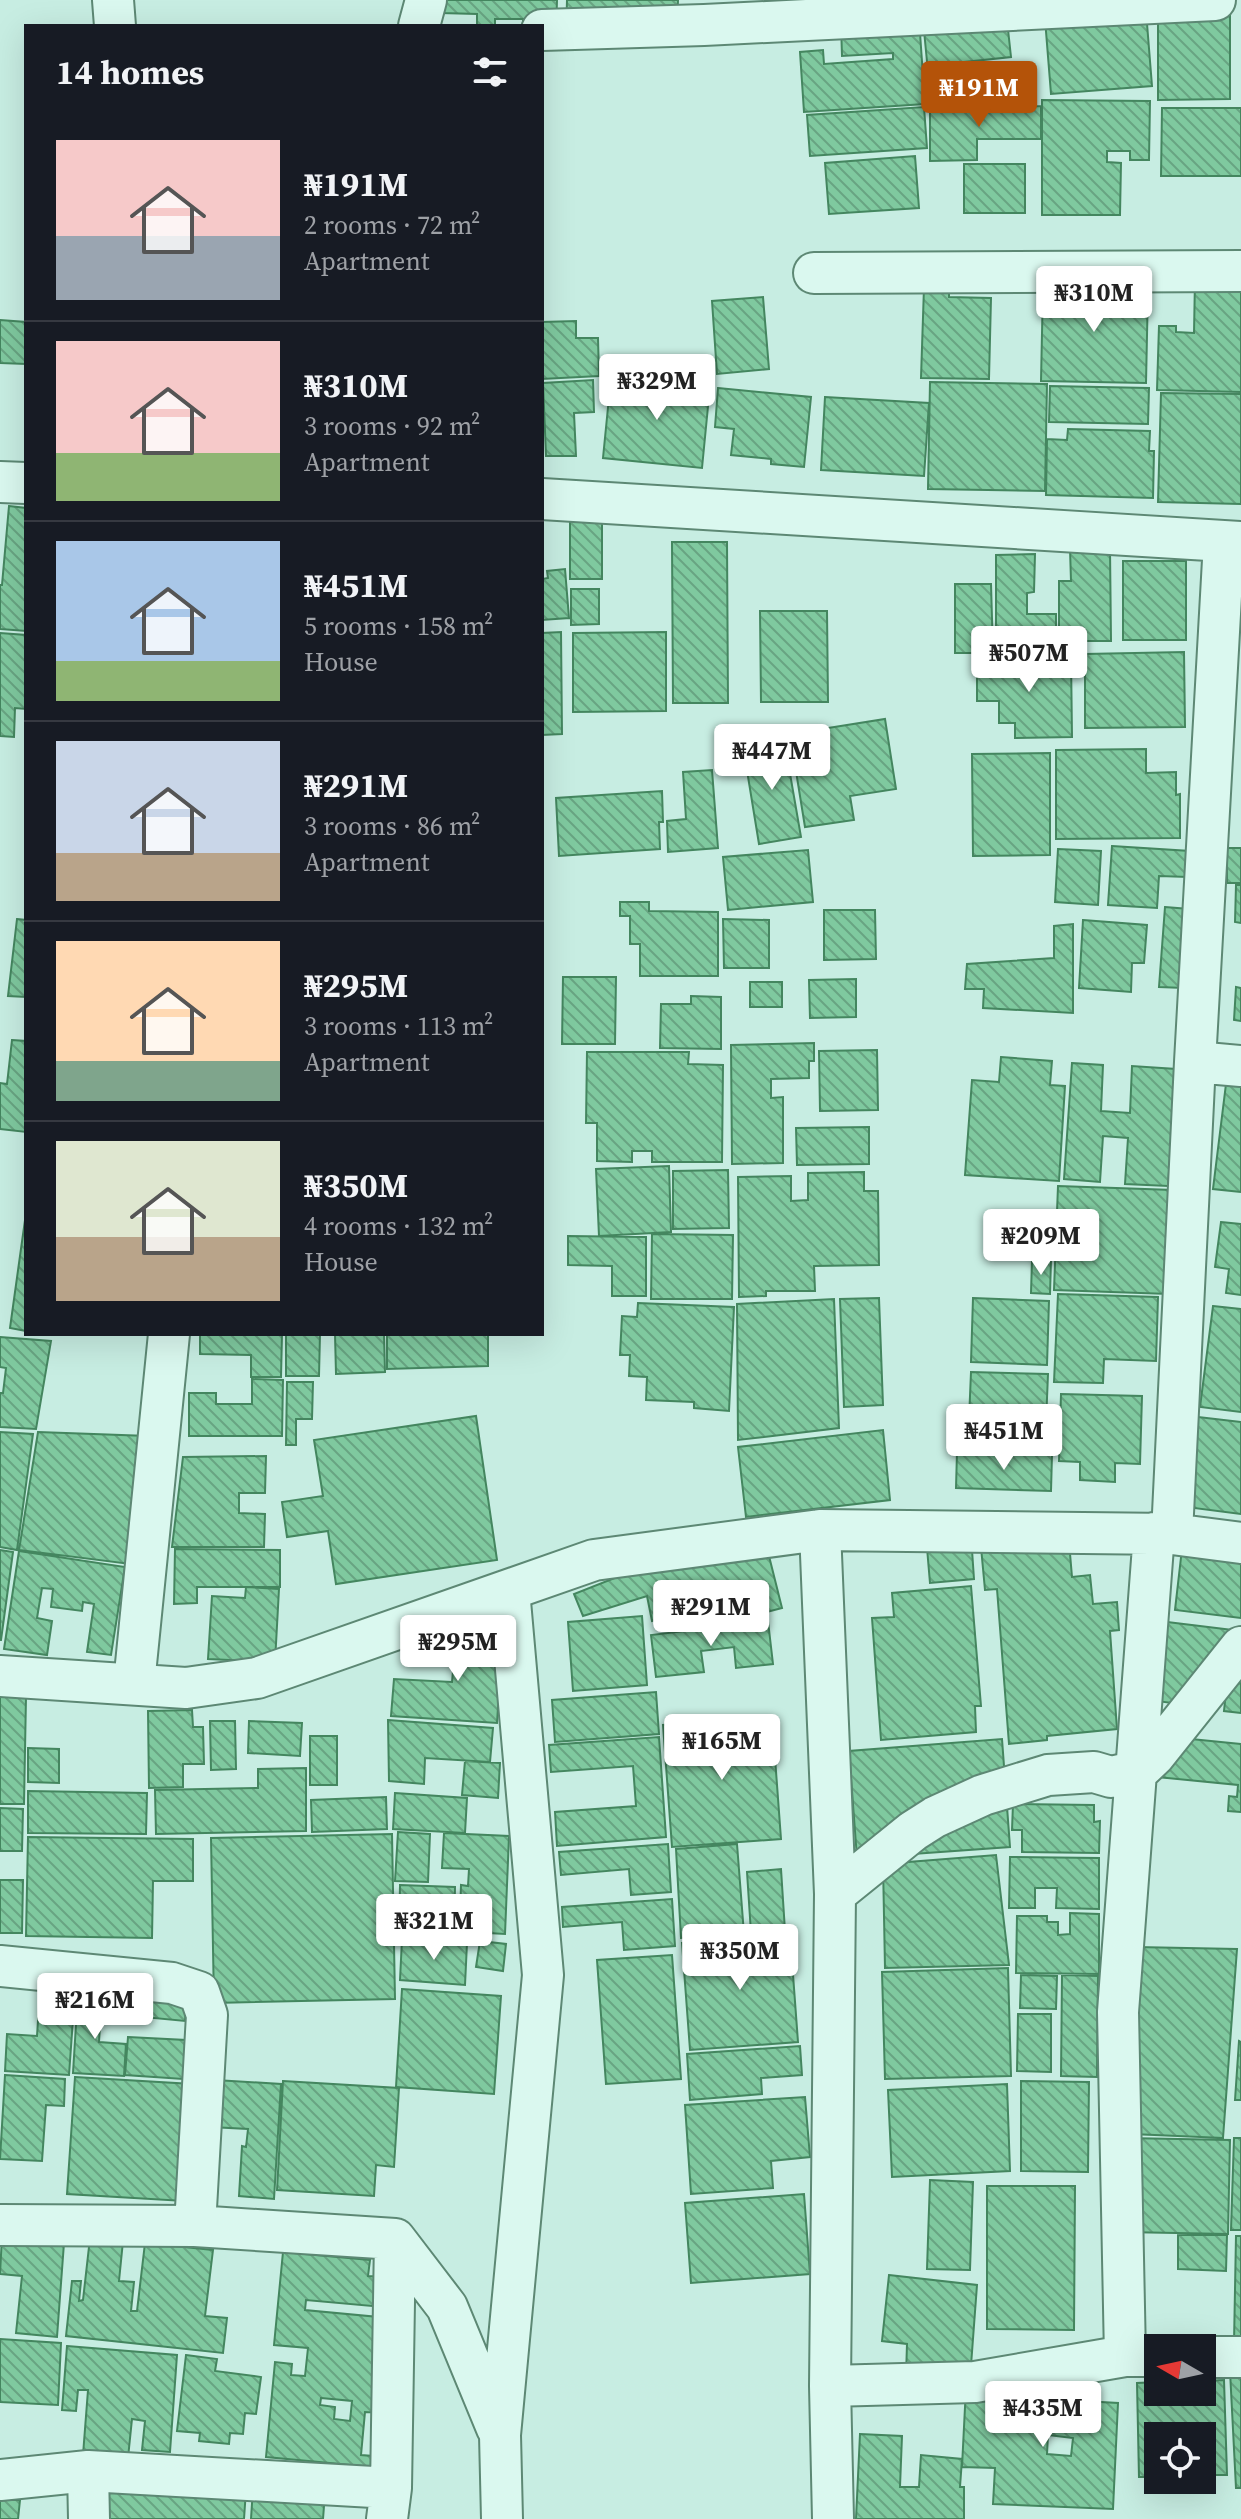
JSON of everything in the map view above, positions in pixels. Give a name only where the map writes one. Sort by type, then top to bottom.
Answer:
[{"type":"street","points":[[113,0],[115,24]]},
{"type":"street","points":[[420,24],[426,0]]},
{"type":"street","points":[[544,30],[704,13],[1215,0]]},
{"type":"street","points":[[814,273],[1241,271]]},
{"type":"street","points":[[544,499],[1233,542],[1163,1533],[1138,1771],[1118,2012],[1141,2356],[975,2382],[830,2386]]},
{"type":"street","points":[[1195,1062],[1241,1066]]},
{"type":"street","points":[[134,1684],[169,1336]]},
{"type":"street","points":[[820,1530],[835,1894],[830,2386],[833,2519]]},
{"type":"street","points":[[0,1676],[186,1688],[257,1678],[594,1560],[820,1530],[1163,1533],[1241,1543]]},
{"type":"street","points":[[502,2519],[500,2435],[543,1975],[509,1590]]},
{"type":"street","points":[[835,1894],[913,1831],[983,1795],[1048,1775],[1094,1772],[1111,1777],[1138,1771],[1154,1756],[1241,1647]]},
{"type":"street","points":[[0,1966],[172,1983],[199,1992],[207,2015],[195,2226]]},
{"type":"street","points":[[0,2225],[195,2226],[395,2239],[447,2307],[500,2435]]},
{"type":"street","points":[[0,2480],[88,2471],[389,2504],[395,2239]]},
{"type":"street","points":[[1216,2357],[1241,2357]]},
{"type":"street","points":[[88,2471],[89,2519]]},
{"type":"building","points":[[441,0],[557,0],[556,35],[544,32],[544,24],[523,24],[523,19],[495,19],[495,24],[477,24],[477,14],[441,13]]},
{"type":"building","points":[[567,0],[678,0],[677,24],[566,39]]},
{"type":"building","points":[[1158,7],[1230,7],[1230,99],[1158,100]]},
{"type":"building","points":[[1006,11],[1011,57],[965,62],[969,100],[931,103],[923,20]]},
{"type":"building","points":[[1146,11],[1152,86],[1051,94],[1045,19]]},
{"type":"building","points":[[919,19],[925,104],[804,112],[800,52],[823,50],[824,64],[893,59],[893,53],[842,56],[841,24]]},
{"type":"building","points":[[1011,63],[1015,94],[975,98],[971,67]]},
{"type":"building","points":[[1042,100],[1150,101],[1149,160],[1130,160],[1130,151],[1107,151],[1107,162],[1121,163],[1120,215],[1042,215]]},
{"type":"building","points":[[1041,106],[1041,139],[977,139],[977,160],[930,161],[930,108]]},
{"type":"building","points":[[924,107],[927,148],[810,156],[807,115]]},
{"type":"building","points":[[1162,108],[1241,108],[1241,176],[1161,176]]},
{"type":"building","points":[[915,156],[919,208],[829,214],[825,163]]},
{"type":"building","points":[[964,164],[1025,164],[1025,213],[964,213]]},
{"type":"building","points":[[1195,279],[1241,280],[1241,392],[1157,390],[1159,326],[1176,326],[1176,332],[1194,333]]},
{"type":"building","points":[[1043,286],[1148,288],[1146,383],[1041,381]]},
{"type":"building","points":[[924,287],[949,287],[949,297],[991,298],[989,379],[921,378]]},
{"type":"building","points":[[763,297],[769,369],[717,374],[712,301]]},
{"type":"building","points":[[0,320],[24,322],[24,364],[0,363]]},
{"type":"building","points":[[576,321],[576,338],[598,338],[599,376],[544,379],[544,322]]},
{"type":"building","points":[[611,377],[710,386],[702,468],[603,458]]},
{"type":"building","points":[[593,380],[594,412],[574,413],[576,456],[546,456],[544,383]]},
{"type":"building","points":[[930,382],[1047,384],[1045,491],[928,489]]},
{"type":"building","points":[[1050,386],[1149,388],[1148,424],[1049,422]]},
{"type":"building","points":[[718,388],[811,397],[804,467],[771,464],[771,459],[731,455],[734,429],[715,427]]},
{"type":"building","points":[[1161,393],[1241,394],[1241,504],[1158,502]]},
{"type":"building","points":[[825,397],[929,403],[924,476],[821,470]]},
{"type":"building","points":[[1068,429],[1150,431],[1149,451],[1154,451],[1153,498],[1046,495],[1047,439],[1067,440]]},
{"type":"building","points":[[9,506],[24,508],[24,631],[0,629]]},
{"type":"building","points":[[570,519],[602,519],[602,579],[570,579]]},
{"type":"building","points":[[672,542],[727,542],[728,703],[673,703]]},
{"type":"building","points":[[1070,549],[1110,549],[1111,641],[1059,641],[1059,581],[1071,581]]},
{"type":"building","points":[[1035,554],[1034,592],[1027,593],[1027,614],[1056,614],[1056,648],[996,649],[996,555]]},
{"type":"building","points":[[1123,561],[1186,561],[1186,640],[1123,640]]},
{"type":"building","points":[[565,569],[569,618],[544,620],[544,579],[548,578],[547,571]]},
{"type":"building","points":[[955,584],[991,584],[993,653],[955,653]]},
{"type":"building","points":[[571,589],[599,589],[599,624],[571,625]]},
{"type":"building","points":[[760,611],[827,611],[828,702],[761,702]]},
{"type":"building","points":[[561,632],[562,734],[544,735],[544,633]]},
{"type":"building","points":[[666,632],[666,711],[573,712],[573,633]]},
{"type":"building","points":[[0,633],[24,635],[24,709],[15,708],[14,737],[0,736]]},
{"type":"building","points":[[1184,652],[1185,727],[1085,728],[1085,654]]},
{"type":"building","points":[[1071,657],[1072,737],[1015,738],[1015,723],[999,723],[999,701],[977,701],[977,658]]},
{"type":"building","points":[[885,719],[896,789],[850,796],[854,820],[805,827],[790,734]]},
{"type":"building","points":[[784,739],[801,837],[759,844],[743,746]]},
{"type":"building","points":[[1146,749],[1146,773],[1176,772],[1176,795],[1180,794],[1180,838],[1056,839],[1056,750]]},
{"type":"building","points":[[1050,753],[1050,855],[973,856],[972,754]]},
{"type":"building","points":[[712,770],[718,848],[668,852],[667,821],[686,819],[683,772]]},
{"type":"building","points":[[662,791],[660,849],[559,856],[556,798]]},
{"type":"building","points":[[1112,846],[1190,851],[1188,877],[1159,876],[1157,908],[1108,905]]},
{"type":"building","points":[[1227,848],[1241,848],[1241,883],[1227,883]]},
{"type":"building","points":[[1058,849],[1101,851],[1098,905],[1055,902]]},
{"type":"building","points":[[808,850],[813,902],[728,910],[723,857]]},
{"type":"building","points":[[1236,885],[1241,885],[1241,923],[1235,922]]},
{"type":"building","points":[[620,902],[649,902],[649,911],[718,912],[718,976],[640,976],[640,944],[630,944],[630,916],[620,916]]},
{"type":"building","points":[[1165,907],[1189,909],[1184,988],[1159,987]]},
{"type":"building","points":[[824,910],[875,910],[876,959],[824,960]]},
{"type":"building","points":[[17,919],[24,920],[24,997],[8,996]]},
{"type":"building","points":[[723,919],[769,920],[769,968],[724,968]]},
{"type":"building","points":[[1083,920],[1147,925],[1144,963],[1132,963],[1131,992],[1079,988]]},
{"type":"building","points":[[1073,924],[1073,1013],[983,1008],[984,989],[965,989],[967,964],[1054,958],[1054,926]]},
{"type":"building","points":[[563,977],[616,977],[615,1044],[562,1044]]},
{"type":"building","points":[[856,979],[856,1017],[810,1018],[809,980]]},
{"type":"building","points":[[750,982],[782,982],[782,1007],[750,1007]]},
{"type":"building","points":[[1236,987],[1241,988],[1241,1021],[1234,1020]]},
{"type":"building","points":[[691,996],[721,997],[721,1049],[660,1048],[661,1004],[691,1004]]},
{"type":"building","points":[[12,1040],[24,1041],[24,1132],[0,1129],[0,1083],[7,1084]]},
{"type":"building","points":[[814,1043],[814,1061],[809,1061],[809,1078],[771,1079],[771,1098],[783,1097],[783,1163],[732,1164],[731,1045]]},
{"type":"building","points":[[877,1050],[878,1110],[820,1111],[819,1051]]},
{"type":"building","points":[[587,1052],[689,1052],[688,1064],[723,1065],[722,1162],[652,1162],[652,1151],[632,1151],[632,1162],[597,1161],[597,1123],[586,1123]]},
{"type":"building","points":[[1001,1057],[1052,1061],[1050,1085],[1065,1086],[1059,1181],[965,1175],[972,1080],[999,1082]]},
{"type":"building","points":[[1072,1063],[1103,1065],[1101,1111],[1130,1113],[1132,1066],[1176,1069],[1168,1186],[1125,1184],[1128,1138],[1103,1136],[1100,1182],[1064,1179]]},
{"type":"building","points":[[1227,1076],[1241,1078],[1241,1192],[1213,1189]]},
{"type":"building","points":[[869,1127],[869,1164],[797,1165],[796,1128]]},
{"type":"building","points":[[669,1166],[671,1232],[599,1236],[596,1169]]},
{"type":"building","points":[[728,1170],[729,1228],[673,1229],[673,1171]]},
{"type":"building","points":[[864,1172],[864,1191],[878,1191],[879,1265],[814,1266],[815,1291],[766,1291],[766,1296],[739,1297],[738,1177],[791,1176],[791,1201],[808,1200],[808,1173]]},
{"type":"building","points":[[1058,1186],[1173,1190],[1169,1294],[1054,1290]]},
{"type":"building","points":[[1221,1222],[1241,1224],[1241,1295],[1226,1293],[1229,1269],[1215,1267]]},
{"type":"building","points":[[24,1227],[24,1331],[10,1328]]},
{"type":"building","points":[[652,1234],[733,1235],[732,1299],[651,1299]]},
{"type":"building","points":[[568,1236],[646,1237],[646,1296],[612,1296],[612,1266],[568,1265]]},
{"type":"building","points":[[1032,1260],[1051,1260],[1050,1294],[1031,1293]]},
{"type":"building","points":[[1058,1294],[1158,1297],[1156,1361],[1104,1359],[1103,1383],[1054,1382]]},
{"type":"building","points":[[879,1298],[883,1405],[844,1407],[840,1299]]},
{"type":"building","points":[[973,1298],[1049,1301],[1047,1365],[971,1362]]},
{"type":"building","points":[[834,1299],[839,1428],[738,1440],[737,1304]]},
{"type":"building","points":[[638,1303],[734,1307],[729,1411],[694,1408],[694,1402],[646,1400],[647,1377],[629,1376],[630,1355],[620,1355],[622,1316],[637,1317]]},
{"type":"building","points":[[1213,1306],[1241,1309],[1241,1412],[1200,1407]]},
{"type":"building","points":[[200,1336],[282,1336],[281,1377],[251,1377],[251,1355],[200,1354]]},
{"type":"building","points":[[286,1336],[320,1336],[319,1376],[286,1376]]},
{"type":"building","points":[[335,1336],[384,1336],[385,1372],[336,1374]]},
{"type":"building","points":[[387,1336],[488,1336],[488,1366],[387,1369]]},
{"type":"building","points":[[0,1337],[51,1341],[36,1429],[0,1427],[0,1393],[3,1393],[6,1368],[0,1367]]},
{"type":"building","points":[[971,1372],[1048,1374],[1045,1447],[968,1444]]},
{"type":"building","points":[[252,1379],[283,1380],[282,1436],[189,1436],[189,1393],[216,1393],[216,1404],[252,1404]]},
{"type":"building","points":[[287,1382],[313,1382],[312,1419],[296,1419],[296,1445],[286,1445]]},
{"type":"building","points":[[1061,1394],[1142,1396],[1140,1464],[1115,1463],[1115,1482],[1080,1480],[1080,1462],[1059,1461]]},
{"type":"building","points":[[476,1416],[497,1560],[336,1584],[328,1531],[287,1537],[282,1502],[323,1496],[314,1440]]},
{"type":"building","points":[[1198,1417],[1241,1422],[1241,1514],[1186,1507]]},
{"type":"building","points":[[883,1430],[890,1500],[746,1517],[738,1447]]},
{"type":"building","points":[[0,1432],[33,1434],[17,1550],[0,1547]]},
{"type":"building","points":[[38,1432],[148,1436],[130,1564],[19,1550]]},
{"type":"building","points":[[957,1452],[1052,1455],[1051,1491],[956,1488]]},
{"type":"building","points":[[266,1456],[265,1493],[239,1493],[239,1513],[265,1514],[264,1547],[172,1547],[183,1457]]},
{"type":"building","points":[[970,1521],[974,1579],[930,1583],[925,1524]]},
{"type":"building","points":[[1068,1530],[1072,1577],[1090,1575],[1093,1604],[1117,1602],[1119,1630],[1110,1631],[1117,1729],[1047,1736],[1047,1740],[1009,1744],[997,1589],[985,1590],[981,1547]]},
{"type":"building","points":[[1183,1540],[1241,1547],[1241,1618],[1175,1610]]},
{"type":"building","points":[[766,1544],[782,1608],[728,1622],[720,1586],[680,1595],[684,1613],[652,1621],[647,1596],[583,1616],[574,1594],[640,1568]]},
{"type":"building","points":[[175,1549],[280,1550],[280,1587],[197,1587],[197,1603],[174,1604]]},
{"type":"building","points":[[0,1550],[13,1552],[1,1640],[0,1640]]},
{"type":"building","points":[[19,1551],[125,1567],[111,1655],[87,1652],[94,1604],[83,1602],[82,1611],[51,1607],[53,1589],[42,1588],[37,1618],[52,1621],[47,1655],[4,1649]]},
{"type":"building","points":[[971,1586],[981,1706],[975,1706],[976,1732],[881,1740],[872,1618],[894,1617],[892,1593]]},
{"type":"building","points":[[246,1587],[279,1589],[275,1662],[208,1659],[212,1596],[245,1598]]},
{"type":"building","points":[[642,1616],[647,1685],[573,1691],[568,1622]]},
{"type":"building","points":[[768,1621],[773,1664],[736,1668],[734,1647],[701,1651],[704,1672],[656,1677],[651,1635]]},
{"type":"building","points":[[1159,1621],[1241,1631],[1241,1713],[1224,1711],[1228,1672],[1204,1707],[1148,1700]]},
{"type":"building","points":[[457,1626],[503,1630],[497,1723],[391,1716],[394,1679],[452,1682]]},
{"type":"building","points":[[656,1692],[659,1734],[555,1742],[552,1700]]},
{"type":"building","points":[[0,1697],[26,1697],[24,1804],[0,1804]]},
{"type":"building","points":[[192,1710],[193,1727],[203,1727],[204,1764],[183,1764],[183,1787],[149,1788],[148,1711]]},
{"type":"building","points":[[772,1717],[781,1839],[672,1847],[663,1725]]},
{"type":"building","points":[[388,1720],[493,1728],[490,1762],[425,1758],[424,1784],[389,1781]]},
{"type":"building","points":[[210,1721],[235,1721],[236,1769],[211,1770]]},
{"type":"building","points":[[249,1721],[302,1723],[300,1756],[248,1753]]},
{"type":"building","points":[[1151,1735],[1241,1744],[1241,1812],[1228,1811],[1229,1796],[1237,1797],[1238,1785],[1147,1776]]},
{"type":"building","points":[[310,1736],[337,1736],[337,1785],[310,1785]]},
{"type":"building","points":[[659,1737],[666,1837],[557,1846],[555,1812],[636,1806],[633,1766],[551,1772],[549,1745]]},
{"type":"building","points":[[1002,1739],[1010,1847],[857,1858],[849,1751]]},
{"type":"building","points":[[28,1748],[59,1749],[59,1783],[28,1782]]},
{"type":"building","points":[[465,1761],[500,1763],[498,1798],[462,1795]]},
{"type":"building","points":[[306,1768],[306,1831],[156,1834],[155,1790],[258,1788],[258,1769]]},
{"type":"building","points":[[28,1791],[147,1793],[146,1834],[28,1833]]},
{"type":"building","points":[[395,1793],[467,1798],[465,1833],[393,1829]]},
{"type":"building","points":[[386,1797],[387,1829],[312,1832],[311,1800]]},
{"type":"building","points":[[1013,1804],[1094,1805],[1094,1822],[1100,1821],[1099,1853],[1022,1852],[1022,1830],[1012,1830]]},
{"type":"building","points":[[0,1808],[23,1809],[22,1851],[0,1851]]},
{"type":"building","points":[[398,1832],[430,1834],[428,1882],[395,1881]]},
{"type":"building","points":[[444,1833],[509,1836],[505,1934],[470,1932],[471,1915],[460,1915],[461,1885],[468,1886],[469,1869],[442,1868]]},
{"type":"building","points":[[392,1834],[395,1999],[214,2003],[211,1838]]},
{"type":"building","points":[[28,1837],[193,1839],[193,1881],[153,1881],[152,1938],[26,1936]]},
{"type":"building","points":[[668,1844],[671,1892],[631,1895],[629,1869],[561,1875],[559,1852]]},
{"type":"building","points":[[737,1844],[744,1934],[681,1938],[676,1849]]},
{"type":"building","points":[[996,1855],[1009,1965],[885,1968],[883,1864]]},
{"type":"building","points":[[1010,1857],[1099,1858],[1099,1909],[1056,1908],[1057,1888],[1035,1888],[1035,1908],[1009,1908]]},
{"type":"building","points":[[781,1869],[785,1931],[751,1933],[747,1872]]},
{"type":"building","points":[[0,1880],[23,1880],[22,1933],[0,1933]]},
{"type":"building","points":[[400,1885],[455,1887],[454,1938],[399,1936]]},
{"type":"building","points":[[672,1899],[675,1946],[624,1950],[622,1922],[563,1927],[562,1907]]},
{"type":"building","points":[[1070,1913],[1099,1914],[1099,1974],[1016,1973],[1017,1916],[1047,1916],[1047,1922],[1058,1922],[1058,1935],[1070,1934]]},
{"type":"building","points":[[790,1934],[798,2042],[690,2050],[682,1943]]},
{"type":"building","points":[[402,1939],[467,1943],[465,1985],[400,1980]]},
{"type":"building","points":[[480,1941],[506,1944],[503,1971],[476,1967]]},
{"type":"building","points":[[1136,1947],[1237,1949],[1223,2138],[1132,2134]]},
{"type":"building","points":[[672,1955],[681,2079],[606,2084],[597,1960]]},
{"type":"building","points":[[1008,1968],[1011,2076],[885,2079],[882,1972]]},
{"type":"building","points":[[1021,1975],[1057,1976],[1056,2009],[1020,2008]]},
{"type":"building","points":[[1062,1975],[1098,1976],[1097,2077],[1061,2076]]},
{"type":"building","points":[[40,1989],[75,1991],[69,2075],[5,2071],[7,2034],[37,2036]]},
{"type":"building","points":[[402,1989],[501,1996],[494,2094],[396,2087]]},
{"type":"building","points":[[78,1992],[102,1993],[99,2042],[126,2044],[124,2076],[73,2073]]},
{"type":"building","points":[[122,1994],[187,1999],[185,2021],[144,2017],[144,2024],[120,2023]]},
{"type":"building","points":[[1018,2014],[1051,2014],[1051,2072],[1017,2071]]},
{"type":"building","points":[[128,2037],[186,2040],[183,2079],[125,2075]]},
{"type":"building","points":[[1239,2041],[1241,2100],[1235,2100]]},
{"type":"building","points":[[800,2046],[802,2075],[761,2078],[762,2094],[690,2100],[687,2054]]},
{"type":"building","points":[[5,2075],[65,2079],[64,2106],[46,2105],[42,2161],[0,2159]]},
{"type":"building","points":[[75,2077],[192,2084],[184,2201],[67,2194]]},
{"type":"building","points":[[215,2080],[281,2084],[274,2199],[239,2196],[242,2146],[246,2147],[248,2129],[211,2127]]},
{"type":"building","points":[[283,2081],[399,2088],[394,2167],[376,2165],[374,2196],[277,2190]]},
{"type":"building","points":[[1021,2081],[1089,2082],[1088,2172],[1021,2171]]},
{"type":"building","points":[[1007,2084],[1010,2171],[892,2177],[888,2090]]},
{"type":"building","points":[[805,2097],[810,2157],[771,2161],[773,2188],[691,2194],[685,2105]]},
{"type":"building","points":[[1126,2138],[1230,2140],[1228,2234],[1124,2232]]},
{"type":"building","points":[[1234,2138],[1241,2138],[1241,2230],[1231,2230]]},
{"type":"building","points":[[930,2180],[973,2182],[970,2270],[927,2269]]},
{"type":"building","points":[[987,2186],[1075,2186],[1074,2330],[987,2329]]},
{"type":"building","points":[[804,2194],[810,2274],[691,2283],[685,2203]]},
{"type":"building","points":[[1178,2235],[1227,2235],[1226,2271],[1178,2269]]},
{"type":"building","points":[[2,2236],[64,2243],[57,2337],[16,2333],[22,2276],[0,2274]]},
{"type":"building","points":[[1236,2236],[1241,2236],[1241,2343],[1234,2343]]},
{"type":"building","points":[[90,2238],[123,2241],[119,2281],[134,2282],[131,2311],[137,2311],[145,2243],[213,2250],[205,2316],[227,2318],[223,2353],[66,2336],[72,2281],[81,2281],[79,2301],[83,2300]]},
{"type":"building","points":[[283,2252],[370,2260],[368,2276],[386,2277],[383,2307],[306,2300],[305,2310],[389,2318],[381,2413],[365,2412],[361,2455],[373,2456],[372,2467],[266,2457],[275,2362],[292,2364],[291,2375],[305,2376],[308,2348],[274,2345]],"holes":[[[321,2398],[352,2401],[350,2421],[334,2419],[335,2407],[320,2405]]]},
{"type":"building","points":[[889,2275],[977,2285],[970,2379],[906,2376],[907,2344],[882,2341]]},
{"type":"building","points":[[0,2339],[61,2343],[58,2405],[0,2402]]},
{"type":"building","points":[[67,2346],[177,2355],[170,2452],[142,2450],[145,2421],[132,2419],[128,2458],[83,2455],[88,2390],[78,2390],[76,2411],[62,2410]]},
{"type":"building","points":[[186,2355],[217,2359],[215,2371],[261,2377],[256,2414],[245,2413],[243,2434],[230,2433],[229,2444],[199,2441],[200,2433],[177,2431]]},
{"type":"building","points":[[1241,2370],[1241,2488],[1236,2488],[1230,2371]]},
{"type":"building","points":[[1216,2380],[1224,2380],[1227,2475],[1216,2475],[1216,2422],[1144,2422],[1144,2477],[1139,2477],[1137,2383],[1144,2383],[1144,2406],[1216,2406]]},
{"type":"building","points":[[966,2387],[993,2396],[1118,2403],[1113,2509],[993,2504],[995,2468],[962,2467]],"holes":[[[1048,2435],[1073,2438],[1071,2456],[1047,2454]]]},
{"type":"building","points":[[860,2434],[902,2436],[900,2487],[919,2487],[921,2455],[962,2459],[960,2487],[964,2487],[964,2519],[856,2519]]},
{"type":"building","points":[[102,2480],[246,2490],[244,2519],[100,2519]]},
{"type":"building","points":[[253,2488],[325,2493],[323,2519],[251,2519]]},
{"type":"building","points":[[0,2500],[20,2500],[18,2519],[0,2519]]}]
